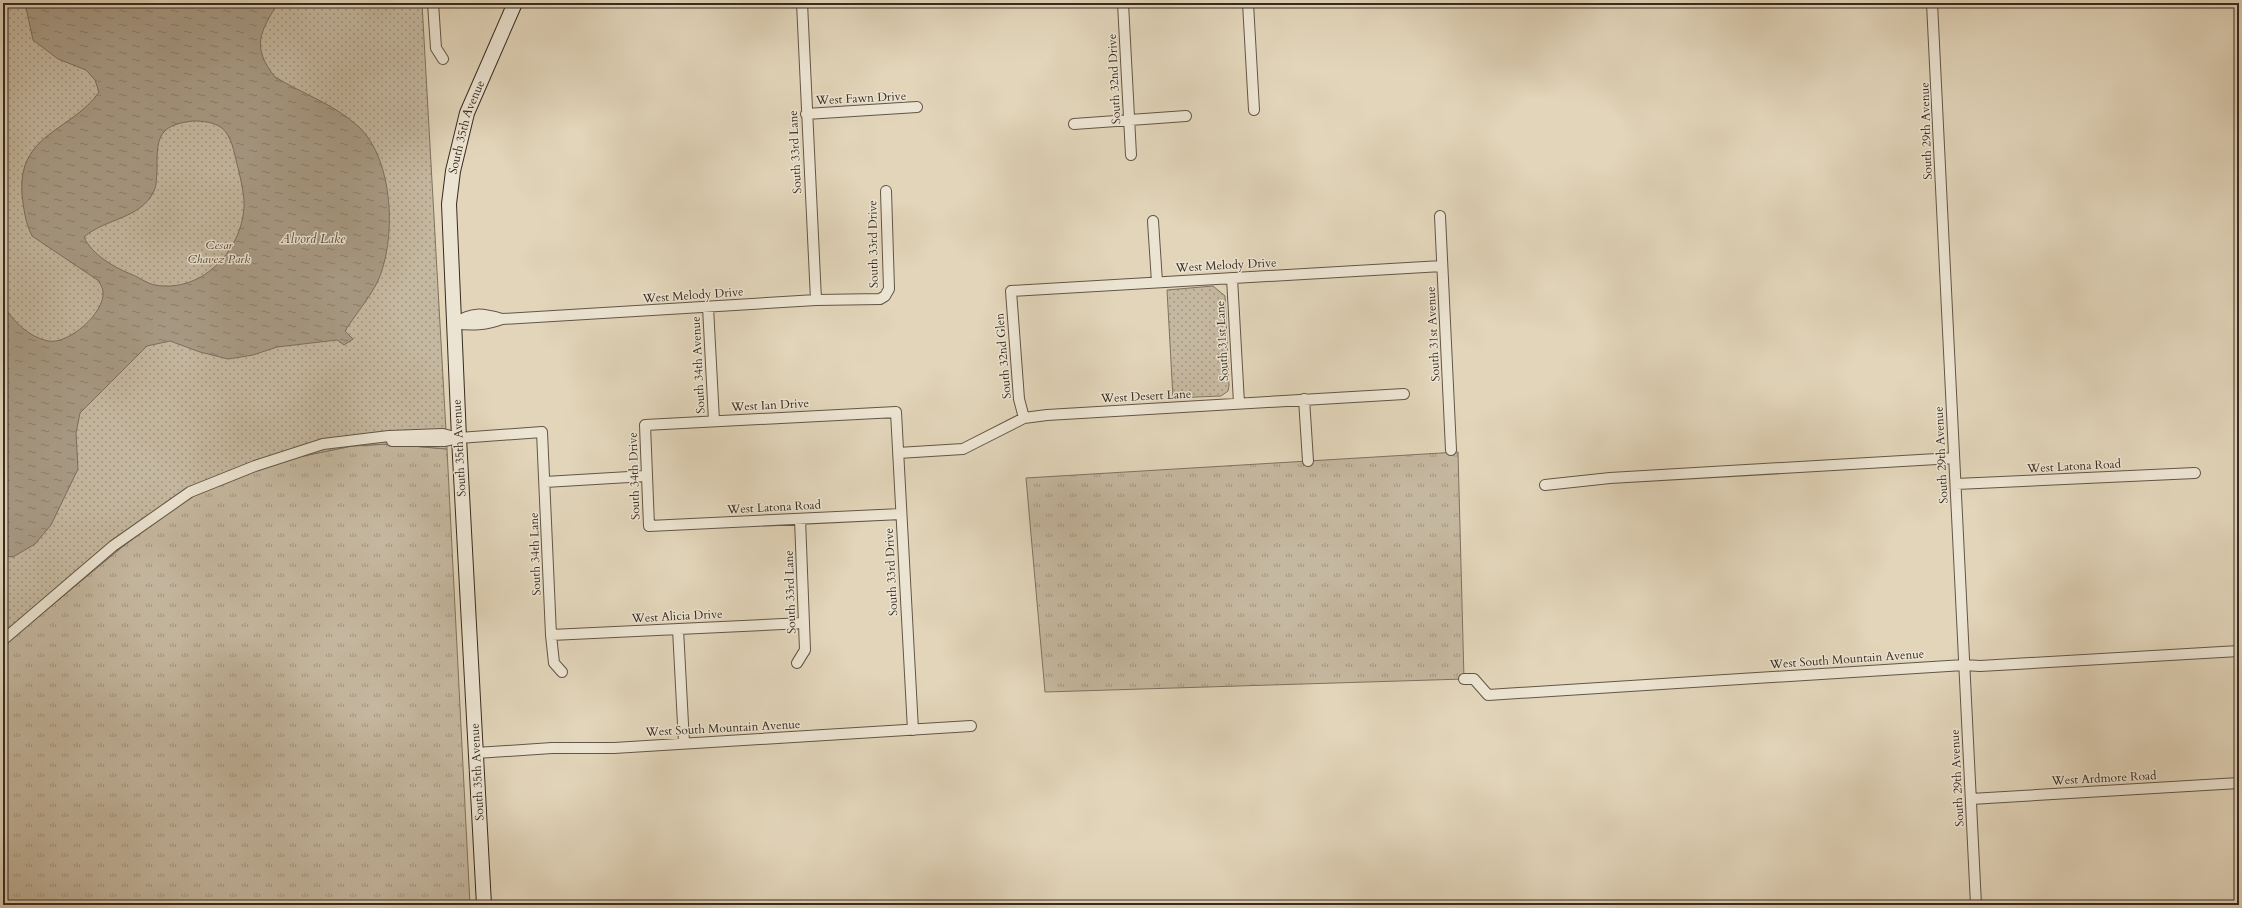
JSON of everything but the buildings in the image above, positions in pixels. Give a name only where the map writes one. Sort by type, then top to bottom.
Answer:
[{"type":"main road","name":"South 35th Avenue","points":[[484,905],[458,438],[450,204],[453,171],[467,113],[515,3]]},
{"type":"street","points":[[433,3],[436,48],[443,59]]},
{"type":"street","name":"South 33rd Lane","points":[[802,3],[806,114],[816,300]]},
{"type":"street","name":"South 32nd Drive","points":[[1124,3],[1131,154]]},
{"type":"street","points":[[1248,3],[1254,110]]},
{"type":"street","name":"South 29th Avenue","points":[[1932,3],[1976,905]]},
{"type":"street","name":"West Fawn Drive","points":[[806,114],[917,108]]},
{"type":"street","points":[[1074,124],[1186,116]]},
{"type":"street","name":"South 33rd Drive","points":[[885,296],[889,289],[886,191]]},
{"type":"street","name":"South 31st Avenue","points":[[1440,216],[1451,450]]},
{"type":"street","points":[[1153,221],[1157,282]]},
{"type":"street","name":"West Melody Drive","points":[[1010,291],[1442,266]]},
{"type":"street","name":"South 31st Lane","points":[[1232,278],[1239,403]]},
{"type":"street","name":"South 32nd Glen","points":[[1010,291],[1019,399],[1024,418]]},
{"type":"street","name":"West Melody Drive","points":[[454,323],[472,315],[485,314],[502,319],[816,300],[880,299],[885,296]]},
{"type":"street","name":"South 34th Avenue","points":[[708,307],[714,421]]},
{"type":"street","name":"West Desert Lane","points":[[898,452],[963,449],[980,442],[1024,418],[1239,403],[1404,394]]},
{"type":"street","points":[[1304,399],[1308,461]]},
{"type":"street","name":"South 33rd Drive","points":[[896,412],[913,730]]},
{"type":"street","name":"West Ian Drive","points":[[645,425],[896,412]]},
{"type":"street","name":"South 34th Drive","points":[[645,425],[648,526]]},
{"type":"street","name":"South 34th Lane","points":[[458,438],[542,432],[551,635],[554,663],[562,672]]},
{"type":"street","points":[[3,640],[113,546],[190,492],[255,466],[322,444],[379,438],[413,443],[444,441],[458,438]]},
{"type":"street","points":[[1545,485],[1610,478],[1954,458]]},
{"type":"street","name":"West Latona Road","points":[[1956,484],[2195,473]]},
{"type":"street","points":[[545,482],[646,476]]},
{"type":"street","name":"West Latona Road","points":[[648,526],[901,514]]},
{"type":"street","name":"South 33rd Lane","points":[[797,662],[805,650],[800,519]]},
{"type":"street","name":"West Alicia Drive","points":[[551,635],[804,623]]},
{"type":"street","points":[[678,629],[684,743]]},
{"type":"street","name":"West South Mountain Avenue","points":[[1464,679],[1474,679],[1488,695],[1964,665],[1980,666],[2239,651]]},
{"type":"street","name":"West South Mountain Avenue","points":[[476,753],[684,743],[971,726]]},
{"type":"street","name":"West Ardmore Road","points":[[1971,799],[2239,783]]},
{"type":"green space","name":"Cesar Chavez Park","points":[[3,3],[422,3],[447,449],[388,444],[352,446],[274,462],[186,499],[122,547],[3,646]]},
{"type":"green space","points":[[1213,286],[1225,296],[1228,391],[1221,396],[1173,398],[1167,290]]},
{"type":"green space","points":[[388,444],[447,449],[470,905],[3,905],[3,646],[122,547],[186,499],[274,462],[352,446]]},
{"type":"green space","points":[[1458,452],[1464,679],[1045,692],[1026,478]]},
{"type":"water","name":"Alvord Lake","points":[[25,3],[278,3],[263,31],[261,48],[263,57],[275,77],[339,112],[359,127],[371,141],[379,159],[385,180],[389,202],[389,224],[388,246],[377,283],[345,331],[353,339],[344,345],[337,340],[277,347],[253,355],[228,359],[200,352],[170,341],[147,346],[80,413],[76,433],[78,469],[51,525],[35,544],[13,557],[3,556],[3,306],[22,328],[34,336],[48,341],[56,341],[75,333],[92,318],[102,300],[103,292],[99,281],[32,236],[26,221],[22,195],[23,174],[28,158],[48,135],[74,116],[99,92],[95,80],[86,70],[58,59],[33,40]],"holes":[[[193,121],[216,124],[222,128],[228,136],[235,155],[243,191],[243,217],[238,234],[230,249],[219,263],[205,274],[190,282],[173,286],[155,285],[119,269],[105,260],[92,250],[84,237],[102,226],[132,213],[148,200],[156,186],[157,151],[161,136],[165,130],[172,126]]]}]
